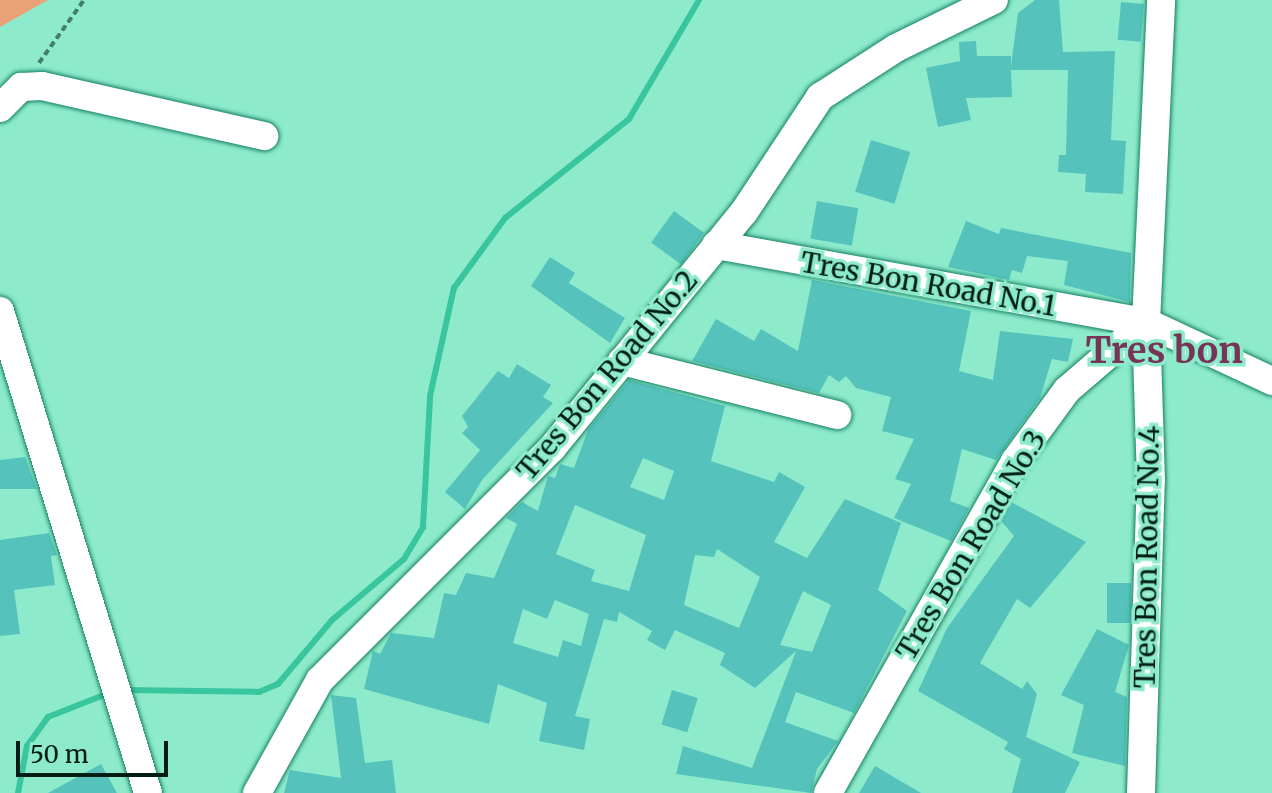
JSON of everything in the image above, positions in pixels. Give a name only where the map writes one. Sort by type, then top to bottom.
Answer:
[{"type":"street","name":"Tres Bon Road No.2","points":[[257,793],[320,680],[367,625],[537,463],[716,245],[820,97],[896,48],[994,0]]},
{"type":"street","name":"Tres Bon Road No.4","points":[[1141,793],[1151,481],[1146,322],[1161,0]]},
{"type":"street","points":[[0,108],[21,87],[42,86],[264,136]]},
{"type":"street","name":"Tres Bon Road No.1","points":[[716,245],[1146,322],[1272,381]]},
{"type":"street","points":[[0,311],[148,793]]},
{"type":"street","name":"Tres Bon Road No.3","points":[[828,793],[1015,461],[1067,390],[1146,322]]},
{"type":"street","points":[[622,361],[837,415]]},
{"type":"path","points":[[21,87],[84,0]]},
{"type":"shaded area","points":[[0,0],[48,0],[0,27]]},
{"type":"building","points":[[1035,0],[1059,0],[1063,52],[1115,51],[1111,140],[1126,141],[1123,194],[1085,192],[1086,174],[1058,172],[1059,155],[1066,155],[1068,70],[1011,70],[1012,97],[966,98],[971,120],[938,127],[926,68],[960,61],[959,42],[976,41],[977,56],[1011,56],[1011,66],[1018,13]]},
{"type":"building","points":[[1121,2],[1144,4],[1141,42],[1118,40]]},
{"type":"building","points":[[871,140],[910,152],[894,204],[855,192]]},
{"type":"building","points":[[817,201],[858,208],[852,246],[810,238]]},
{"type":"building","points":[[674,211],[704,233],[681,264],[651,243]]},
{"type":"building","points":[[966,221],[999,234],[1001,228],[1131,253],[1130,302],[1064,285],[1068,261],[1027,256],[1022,273],[1012,270],[1009,280],[948,267]]},
{"type":"building","points":[[550,257],[575,273],[569,283],[625,318],[610,343],[531,286]]},
{"type":"building","points":[[812,280],[971,311],[959,371],[993,380],[1000,331],[1073,339],[1068,362],[1052,359],[1040,398],[996,460],[962,449],[950,501],[969,508],[951,541],[894,518],[911,484],[895,479],[914,439],[882,431],[891,397],[856,388],[846,376],[839,382],[829,375],[819,393],[692,361],[716,319],[754,341],[761,329],[798,351]]},
{"type":"building","points":[[517,364],[551,385],[543,397],[553,403],[482,480],[465,509],[445,492],[480,450],[462,433],[468,427],[462,416],[498,371],[509,378]]},
{"type":"building","points":[[629,380],[725,406],[711,461],[774,482],[779,472],[805,487],[774,542],[807,558],[845,499],[901,523],[878,590],[907,611],[854,713],[796,692],[785,722],[838,741],[817,769],[811,793],[676,774],[683,746],[752,768],[796,651],[755,688],[720,665],[725,653],[675,630],[665,650],[647,640],[652,631],[619,612],[617,622],[604,619],[575,716],[590,719],[584,750],[539,741],[547,703],[498,684],[489,724],[364,689],[373,651],[380,654],[391,633],[434,638],[444,593],[456,595],[466,573],[494,578],[517,524],[506,518],[522,502],[538,511],[548,476],[555,478],[560,464],[574,468],[588,430]],"holes":[[[643,458],[674,471],[664,500],[630,487]],[[575,505],[646,535],[629,591],[591,581],[595,570],[556,554]],[[717,549],[760,577],[739,628],[684,605],[695,555],[714,557]],[[803,591],[831,605],[812,652],[780,645]],[[555,600],[589,614],[581,646],[563,640],[558,657],[513,643],[523,609],[547,619]]]},
{"type":"building","points":[[25,457],[37,489],[0,489],[0,460]]},
{"type":"building","points":[[1011,502],[1086,542],[1030,608],[1017,599],[980,663],[1022,689],[1027,681],[1037,694],[1026,737],[1080,762],[1065,793],[1012,793],[1021,759],[1004,749],[1008,742],[918,691],[947,628],[1014,536],[1001,521]]},
{"type":"building","points":[[49,533],[57,555],[51,556],[55,585],[14,590],[20,634],[0,636],[0,540]]},
{"type":"building","points":[[1107,583],[1131,583],[1131,623],[1107,623]]},
{"type":"building","points":[[1097,629],[1129,645],[1115,692],[1127,697],[1125,766],[1072,753],[1084,705],[1061,695]]},
{"type":"building","points":[[672,690],[698,698],[687,732],[661,724]]},
{"type":"building","points":[[331,695],[356,698],[365,763],[392,760],[396,793],[284,793],[290,770],[341,778]]},
{"type":"building","points":[[101,764],[117,793],[48,793]]},
{"type":"building","points":[[875,766],[921,793],[859,793]]},
{"type":"waterway","points":[[124,690],[259,692],[278,684],[332,620],[404,559],[423,527],[430,396],[454,288],[505,218],[629,119],[699,0]]},
{"type":"waterway","points":[[18,793],[27,746],[48,717],[109,693]]},
{"type":"district","name":"Tres bon","points":[[1164,351]]}]
